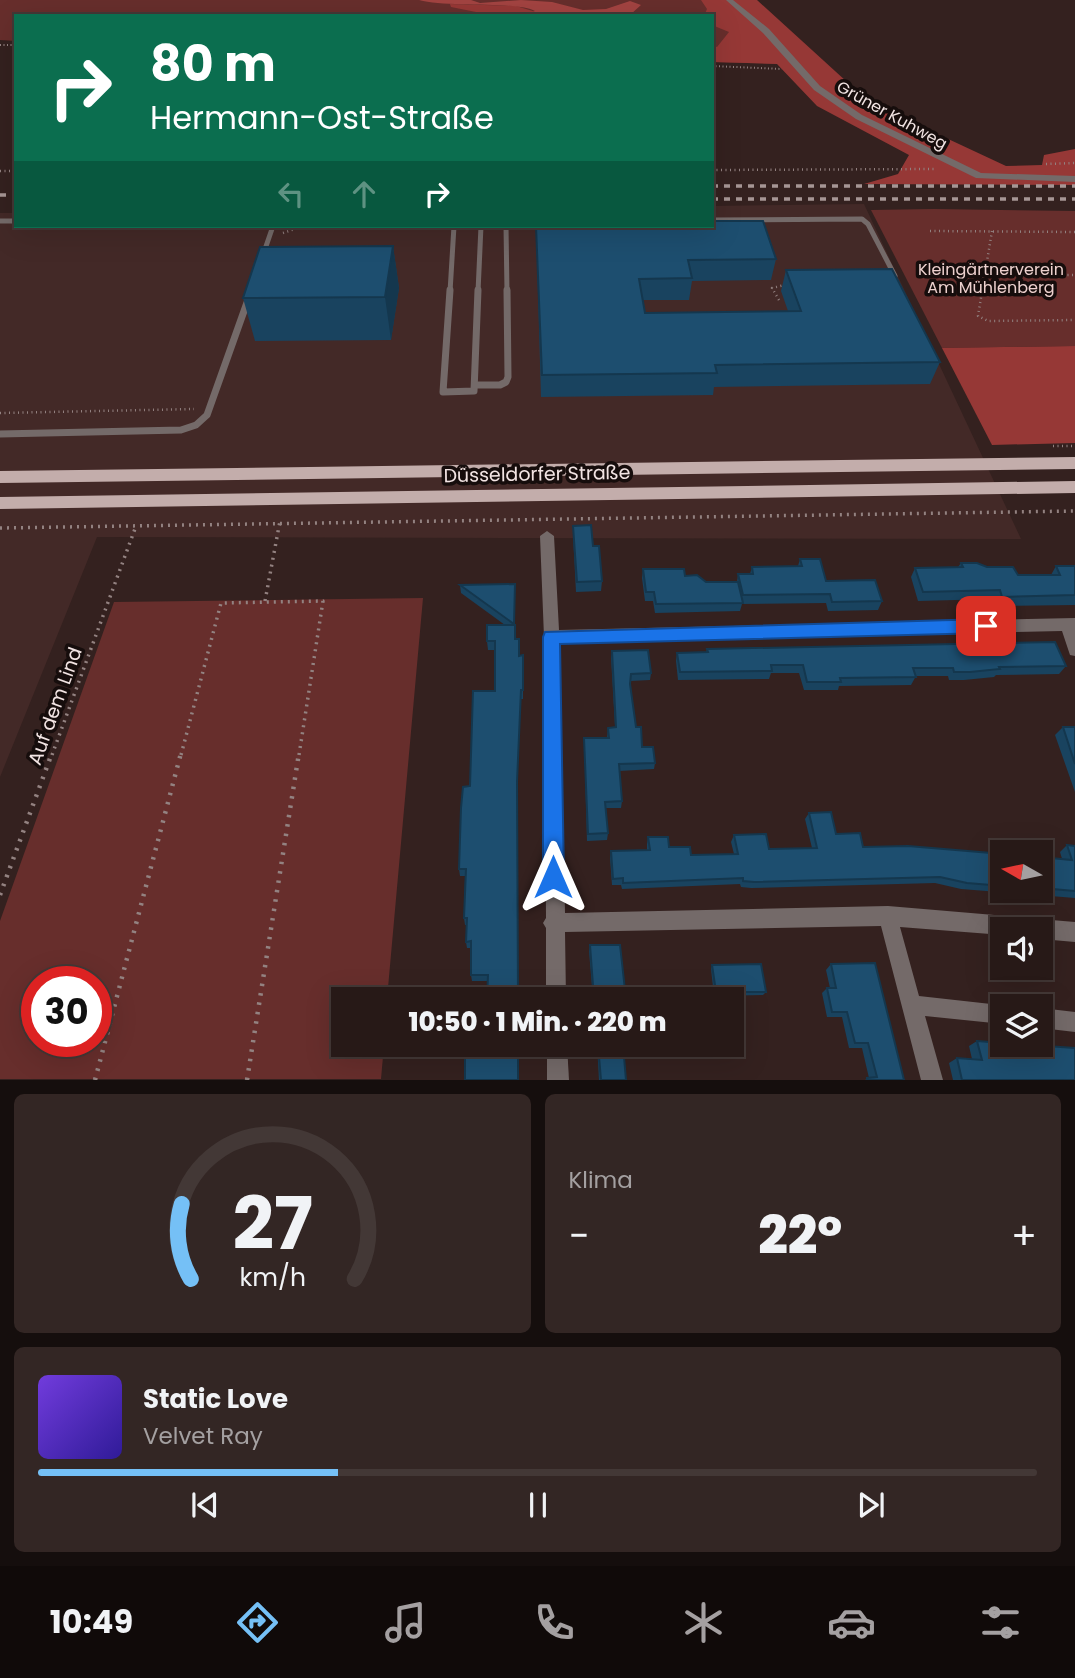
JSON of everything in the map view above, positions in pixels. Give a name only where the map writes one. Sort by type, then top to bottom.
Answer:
[{"type":"main road","name":"Düsseldorfer Straße","points":[[0,477],[1075,463]]},
{"type":"main road","name":"Düsseldorfer Straße","points":[[0,503],[1075,487]]},
{"type":"street","name":"Grüner Kuhweg","points":[[729,0],[766,31],[817,88],[847,110],[961,169],[989,178],[1075,179]]},
{"type":"street","points":[[547,536],[552,637],[556,987]]},
{"type":"street","points":[[552,637],[1071,624],[1075,650]]},
{"type":"street","points":[[553,923],[888,916],[1075,932]]},
{"type":"street","points":[[888,916],[932,1080]]},
{"type":"street","points":[[912,1005],[990,1013]]},
{"type":"street","points":[[1053,1019],[1075,1022]]},
{"type":"street","points":[[557,1057],[558,1080]]},
{"type":"lane","points":[[714,220],[862,219],[868,223],[901,289]]},
{"type":"lane","points":[[259,267],[272,228]]},
{"type":"lane","points":[[454,228],[443,392],[474,391],[481,228]]},
{"type":"lane","points":[[475,386],[500,385],[508,377],[506,228]]},
{"type":"lane","points":[[882,277],[895,277]]},
{"type":"lane","points":[[0,434],[181,430],[196,425],[207,415],[250,293]]},
{"type":"path","points":[[714,66],[799,69]]},
{"type":"path","points":[[714,170],[961,169]]},
{"type":"path","points":[[278,237],[292,228]]},
{"type":"path","points":[[930,231],[1075,232]]},
{"type":"path","points":[[992,231],[978,316],[982,320],[1075,320]]},
{"type":"path","points":[[946,276],[1075,275]]},
{"type":"path","points":[[779,300],[772,288],[793,281]]},
{"type":"path","points":[[0,413],[209,409]]},
{"type":"path","points":[[0,527],[1075,511]]},
{"type":"path","points":[[265,602],[280,521]]},
{"type":"path","name":"Auf dem Lind","points":[[0,895],[136,526]]},
{"type":"path","points":[[95,1080],[221,603],[323,601],[247,1080]]},
{"type":"shaded area","points":[[419,0],[471,0],[480,3],[521,0],[552,2],[583,10],[606,9],[630,1],[641,5],[631,14],[529,14],[535,11],[514,6]]},
{"type":"shaded area","points":[[701,0],[757,0],[869,102],[1006,166],[1042,165],[1044,155],[1075,149],[1075,185],[864,184],[898,174],[909,155],[817,106],[777,64],[714,62],[714,46],[717,47],[729,32],[714,26],[714,14],[705,14],[707,9]]},
{"type":"shaded area","points":[[450,4],[516,6],[536,12],[476,14],[451,7]]},
{"type":"shaded area","points":[[864,204],[1021,539],[97,537],[0,777],[0,213],[14,213],[14,228],[714,228],[714,206]]},
{"type":"shaded area","points":[[1075,346],[1075,443],[992,445],[942,348]]},
{"type":"green space","points":[[0,0],[721,0],[777,64],[714,62],[714,14],[14,14],[14,41],[0,40]]},
{"type":"green space","name":"Kleingärtnerverein Am Mühlenberg","points":[[871,210],[1075,211],[1075,346],[942,348]]},
{"type":"green space","points":[[423,598],[388,987],[331,987],[331,1057],[383,1057],[381,1079],[0,1079],[0,921],[114,602]]},
{"type":"building","points":[[714,218],[715,221],[763,221],[776,259],[688,260],[692,278],[639,279],[645,313],[801,311],[786,270],[892,269],[940,362],[715,365],[717,373],[542,375],[536,228],[714,228]]},
{"type":"building","points":[[393,246],[385,297],[243,298],[260,247]]},
{"type":"building","points":[[591,525],[593,546],[599,546],[602,581],[577,582],[573,526]]},
{"type":"building","points":[[800,559],[820,559],[826,581],[875,580],[882,601],[832,602],[830,594],[743,595],[738,574],[753,574],[752,567],[802,566]]},
{"type":"building","points":[[961,563],[1013,567],[1018,575],[1060,575],[1056,566],[1075,566],[1075,595],[1002,597],[1000,590],[923,592],[915,568],[963,567]]},
{"type":"building","points":[[643,569],[684,569],[685,576],[697,575],[706,582],[738,582],[743,603],[656,604],[654,592],[646,592]]},
{"type":"building","points":[[515,584],[514,624],[460,585]]},
{"type":"building","points":[[487,625],[515,625],[515,639],[519,639],[519,656],[523,655],[517,782],[518,987],[488,987],[488,975],[471,975],[471,941],[466,942],[467,918],[464,918],[466,869],[459,869],[463,787],[470,786],[473,691],[495,691],[495,641],[487,641]]},
{"type":"building","points":[[1055,642],[1066,666],[999,667],[1000,669],[970,672],[954,672],[953,668],[913,668],[916,677],[840,678],[841,682],[807,682],[803,665],[771,665],[772,671],[680,672],[677,653],[708,652],[707,649]]},
{"type":"building","points":[[648,650],[651,673],[631,674],[630,684],[636,727],[641,727],[642,747],[653,747],[655,763],[619,764],[622,801],[605,802],[608,833],[588,834],[584,738],[609,738],[608,728],[616,727],[612,651]]},
{"type":"building","points":[[1063,727],[1075,727],[1075,764]]},
{"type":"building","points":[[831,812],[836,834],[860,833],[863,847],[908,846],[990,853],[990,885],[940,877],[754,882],[743,881],[743,878],[623,883],[623,878],[613,879],[611,851],[650,850],[648,837],[668,837],[669,847],[690,847],[691,855],[738,854],[734,835],[766,834],[769,849],[817,848],[809,813]]},
{"type":"building","points":[[1067,845],[1075,846],[1075,891],[1054,889],[1054,858],[1072,860]]},
{"type":"building","points":[[590,945],[620,945],[625,987],[593,987]]},
{"type":"building","points":[[875,963],[904,1080],[867,1080],[877,1077],[868,1043],[855,1043],[847,1012],[832,1012],[827,988],[836,988],[831,964]]},
{"type":"building","points":[[761,964],[766,992],[744,992],[744,987],[715,987],[712,965]]},
{"type":"building","points":[[977,1041],[990,1042],[990,1057],[1053,1057],[1053,1046],[1075,1048],[1075,1080],[962,1080],[957,1058],[982,1060]]},
{"type":"building","points":[[465,1057],[518,1057],[518,1080],[465,1080]]},
{"type":"building","points":[[599,1057],[624,1057],[626,1080],[601,1080]]},
{"type":"railway","points":[[714,186],[1075,186]]},
{"type":"railway","points":[[0,195],[14,195]]},
{"type":"railway","points":[[714,199],[1075,199]]},
{"type":"route","points":[[553,877],[552,637],[986,626]]}]
